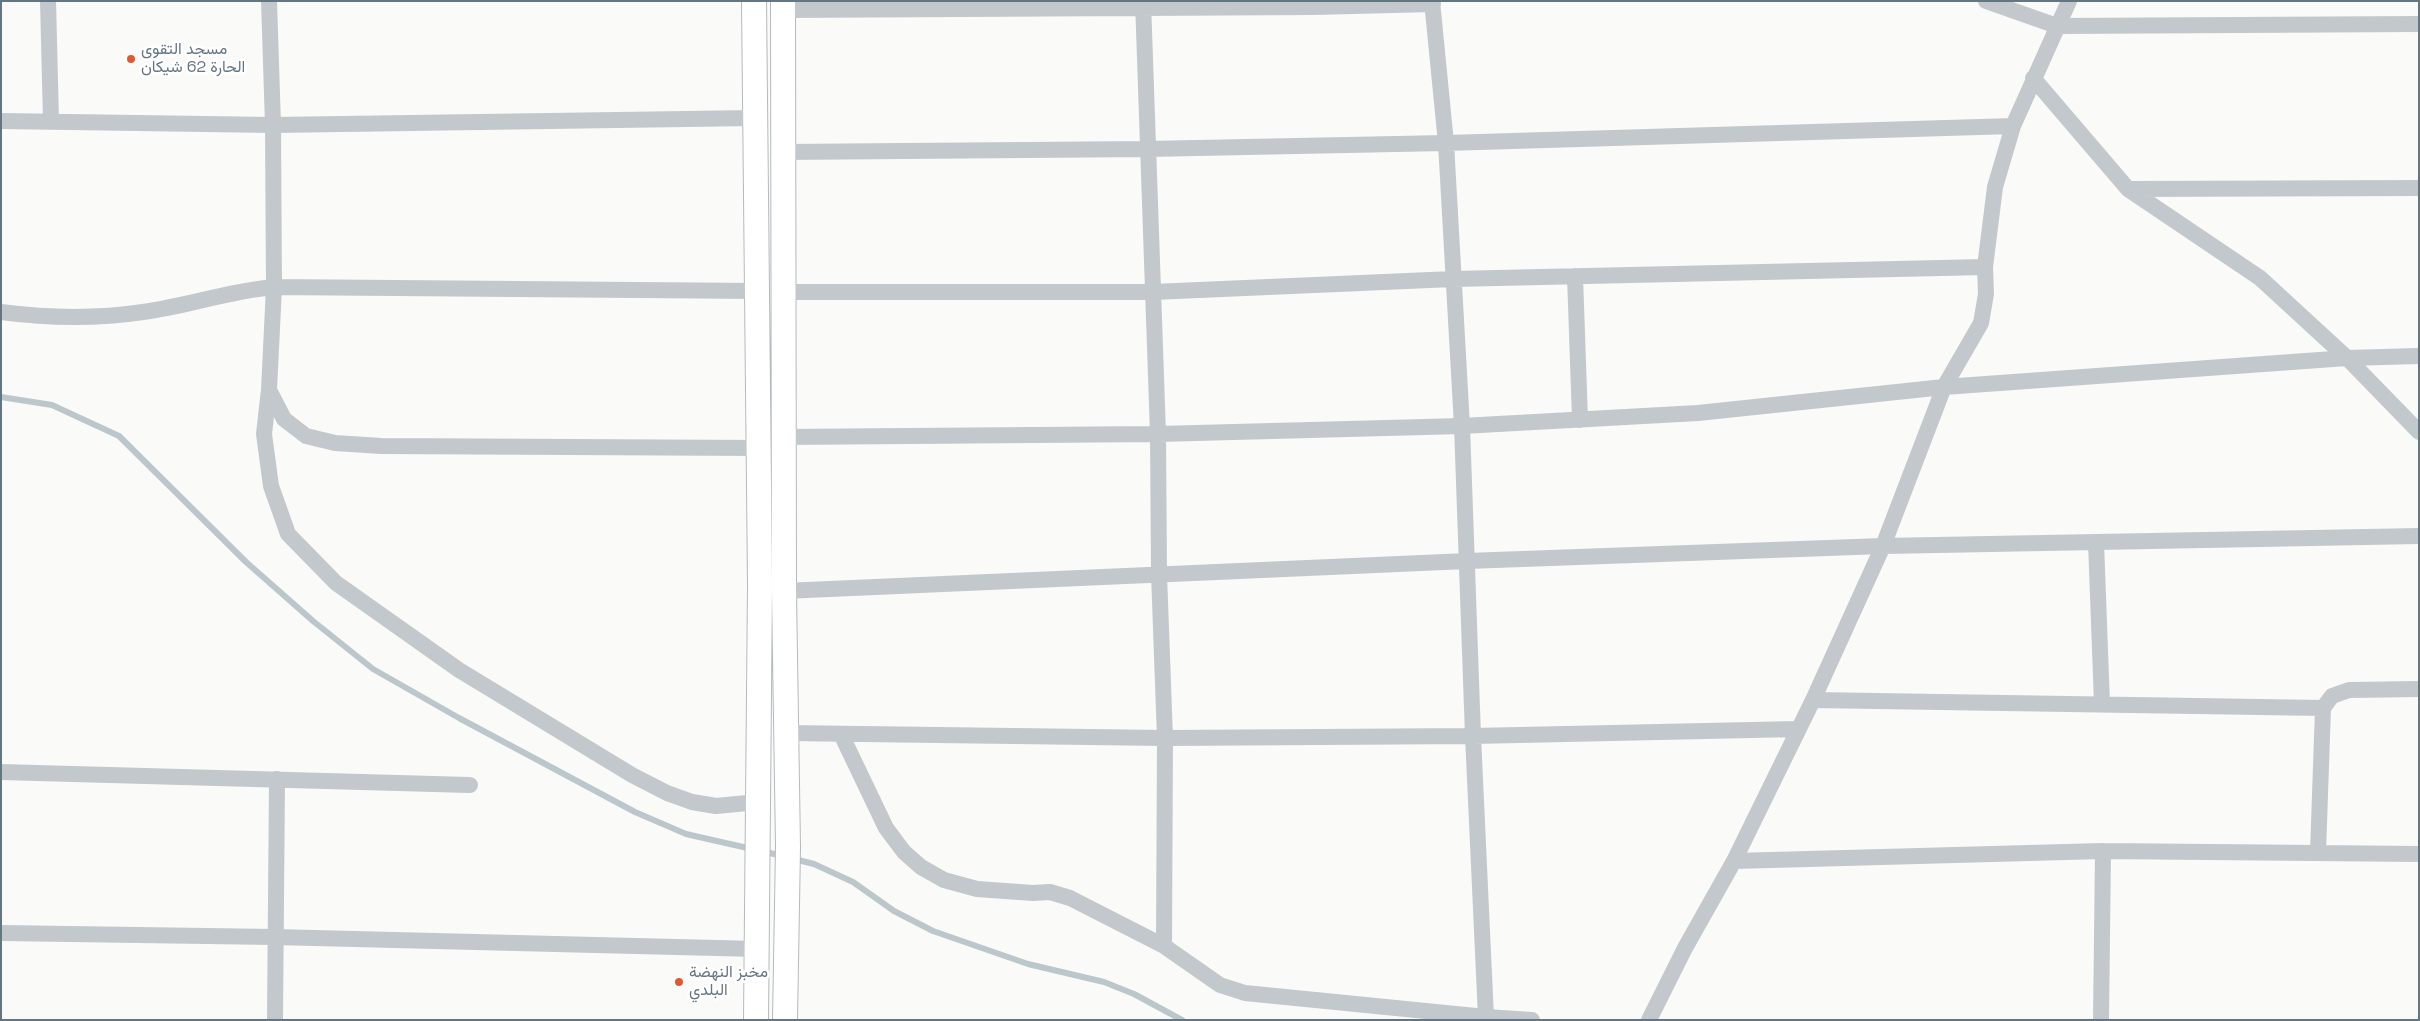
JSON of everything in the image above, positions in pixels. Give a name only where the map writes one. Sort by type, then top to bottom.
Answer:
[{"type":"main road","points":[[754,1],[758,291],[759,839],[756,1020]]},
{"type":"main road","points":[[783,6],[783,438],[788,847],[785,1020]]},
{"type":"street","points":[[48,1],[51,121]]},
{"type":"street","points":[[269,1],[273,125],[274,287],[269,390],[264,434],[271,486],[288,534],[336,584],[459,670],[632,775],[692,802],[716,806],[758,802]]},
{"type":"street","points":[[1986,1],[2057,26],[2419,24]]},
{"type":"street","points":[[1649,1020],[1685,948],[1734,861],[1813,700],[1883,546],[1944,387],[1981,323],[1986,294],[1985,267],[1995,187],[2013,126],[2069,1]]},
{"type":"street","points":[[783,6],[1433,3],[1446,143],[1462,426],[1472,736],[1487,1019]]},
{"type":"street","points":[[1143,5],[1158,434],[1158,574],[1166,738],[1164,946]]},
{"type":"street","points":[[2033,78],[2128,189],[2260,278],[2347,358],[2419,432]]},
{"type":"street","points":[[1,121],[273,125],[755,118]]},
{"type":"street","points":[[783,152],[1147,149],[1446,143],[2013,126]]},
{"type":"street","points":[[2128,189],[2419,188]]},
{"type":"street","points":[[783,292],[1153,292],[1454,279],[1985,267]]},
{"type":"street","points":[[1575,276],[1580,420]]},
{"type":"street","points":[[1,312],[84,316],[141,313],[228,293],[274,287],[758,291]]},
{"type":"street","points":[[783,438],[1158,434],[1462,426],[1698,413],[1944,387],[2347,358],[2419,356]]},
{"type":"street","points":[[269,390],[284,419],[306,436],[335,442],[380,446],[456,448],[758,448]]},
{"type":"street","points":[[784,591],[1467,561],[1883,546],[2419,536]]},
{"type":"street","points":[[2096,542],[2102,704]]},
{"type":"street","points":[[2318,853],[2323,708],[2332,696],[2348,690],[2419,689]]},
{"type":"street","points":[[1813,700],[2323,708]]},
{"type":"street","points":[[786,733],[1166,738],[1472,736],[1798,729]]},
{"type":"street","points":[[841,734],[886,828],[904,852],[921,867],[944,880],[977,889],[1033,893],[1050,892],[1070,898],[1164,946],[1220,984],[1245,993],[1487,1019],[1532,1020]]},
{"type":"street","points":[[1,772],[470,785]]},
{"type":"street","points":[[274,1020],[277,779]]},
{"type":"street","points":[[1734,861],[2103,851],[2419,854]]},
{"type":"street","points":[[2101,1020],[2103,851]]},
{"type":"street","points":[[1,933],[274,937],[757,949]]},
{"type":"waterway","points":[[1,397],[52,405],[119,436],[246,562],[313,621],[373,669],[459,718],[635,812],[686,834],[752,849]]},
{"type":"waterway","points":[[762,851],[814,864],[853,882],[894,911],[933,931],[1028,964],[1104,982],[1134,994],[1182,1020]]},
{"type":"place","name":"مسجد التقوى الحارة 62 شيكان","points":[[131,59]]},
{"type":"place","name":"مخبز النهضة البلدي","points":[[679,982]]}]
